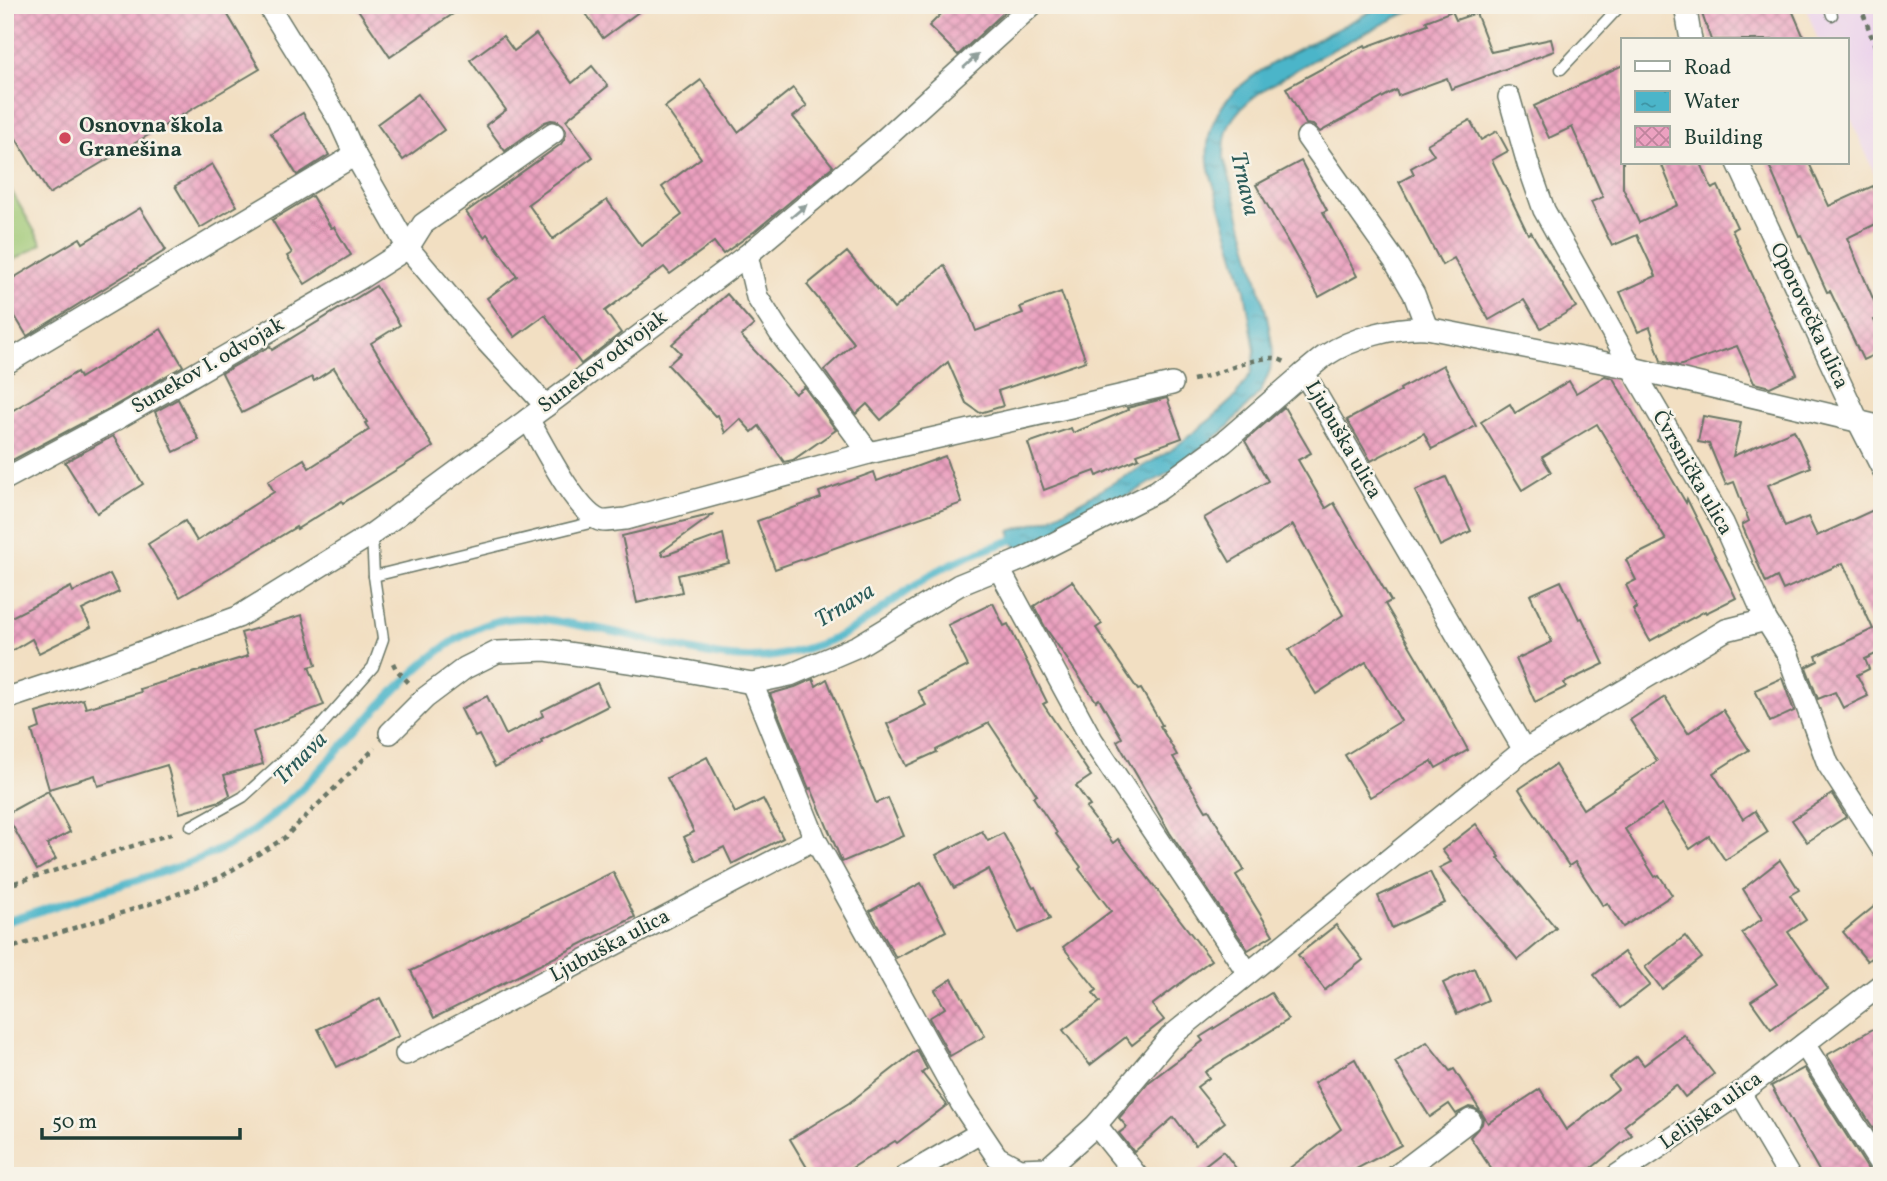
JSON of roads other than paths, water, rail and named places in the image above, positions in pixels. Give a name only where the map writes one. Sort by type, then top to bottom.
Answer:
[{"type":"street","points":[[268,5],[338,120],[408,247],[487,342],[546,406]]},
{"type":"street","name":"Sunekov odvojak","points":[[601,521],[585,509],[570,490],[527,419],[747,255],[877,146],[1032,5]]},
{"type":"street","points":[[1685,5],[1691,38]]},
{"type":"street","name":"Čvrsnička ulica","points":[[1508,97],[1544,210],[1723,523],[1766,620],[1788,655],[1828,764],[1882,848]]},
{"type":"street","name":"Sunekov I. odvojak","points":[[5,479],[361,278],[408,247],[423,224],[553,134]]},
{"type":"street","points":[[1307,137],[1394,260],[1414,294],[1427,328]]},
{"type":"street","points":[[5,364],[355,155]]},
{"type":"street","name":"Oporovečka ulica","points":[[1738,164],[1882,468]]},
{"type":"street","points":[[747,255],[757,297],[780,333],[869,453]]},
{"type":"street","points":[[1304,373],[1327,355],[1369,336],[1403,329],[1427,328],[1632,368],[1882,427]]},
{"type":"street","name":"Ljubuška ulica","points":[[390,733],[425,698],[465,667],[497,652],[546,650],[752,683],[790,676],[858,646],[959,585],[1025,558],[1157,491],[1224,442],[1304,373],[1524,750]]},
{"type":"street","points":[[601,521],[626,519],[869,453],[1172,384]]},
{"type":"street","points":[[5,699],[238,617],[372,534],[527,419]]},
{"type":"street","points":[[999,569],[1092,740],[1248,973]]},
{"type":"street","points":[[752,683],[815,839],[961,1103],[997,1157],[1014,1172],[1048,1168],[1096,1125],[1170,1037],[1524,750],[1726,630],[1766,620]]},
{"type":"street","name":"Ljubuška ulica","points":[[406,1054],[815,839]]},
{"type":"street","name":"Lelijska ulica","points":[[1616,1176],[1740,1093],[1882,985]]},
{"type":"street","points":[[1804,1044],[1882,1167]]},
{"type":"street","points":[[1740,1093],[1790,1176]]},
{"type":"street","points":[[1396,1176],[1470,1120]]},
{"type":"street","points":[[1096,1125],[1136,1175]]},
{"type":"street","points":[[906,1176],[981,1133]]},
{"type":"lane","points":[[1561,69],[1621,5]]},
{"type":"lane","points":[[374,576],[601,521]]},
{"type":"lane","points":[[191,827],[243,797],[320,727],[373,667],[383,639],[374,576],[372,534]]},
{"type":"water","points":[[1383,5],[1432,5],[1393,19],[1275,83],[1243,106],[1227,132],[1224,158],[1267,316],[1273,350],[1270,370],[1261,391],[1225,430],[1170,472],[1052,538],[1017,551],[1010,531],[1049,519],[1170,451],[1235,397],[1251,373],[1255,351],[1245,290],[1209,169],[1208,145],[1213,124],[1236,90],[1253,76],[1292,52]]},
{"type":"waterway","name":"Trnava","points":[[5,922],[190,863],[243,838],[289,801],[427,661],[458,639],[491,623],[523,618],[545,619],[715,655],[745,658],[775,656],[795,652],[842,635],[938,571],[973,554],[1022,537]]},
{"type":"place","name":"Osnovna škola Granešina","points":[[65,138]]}]
